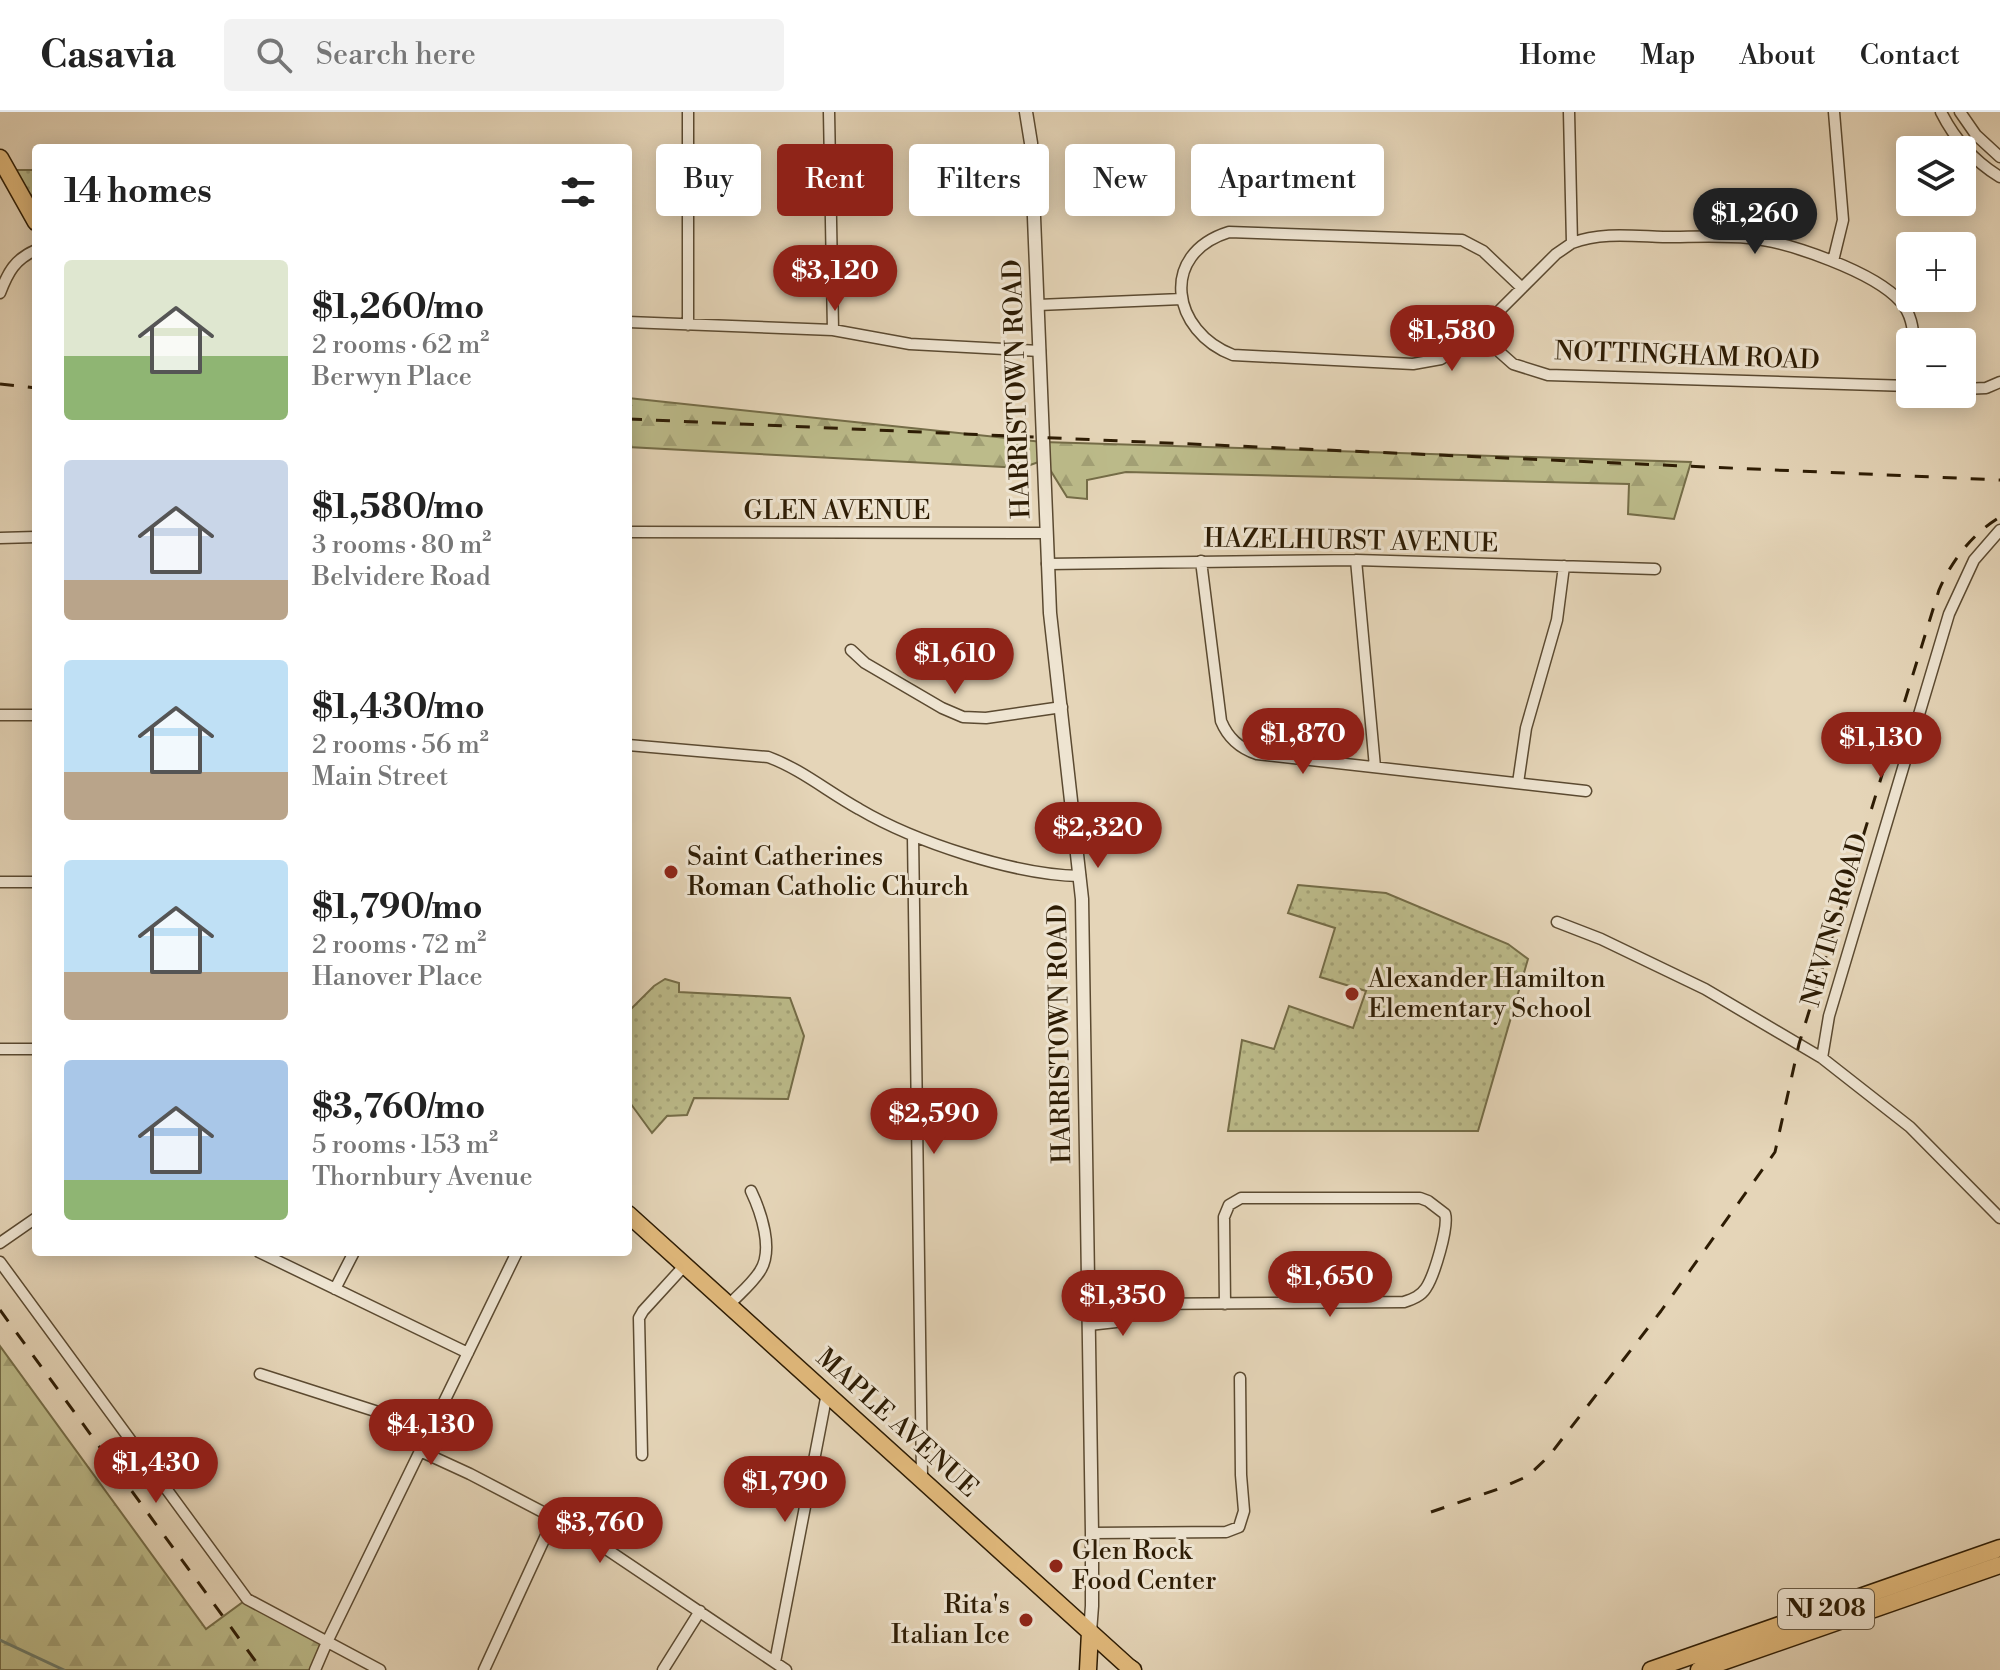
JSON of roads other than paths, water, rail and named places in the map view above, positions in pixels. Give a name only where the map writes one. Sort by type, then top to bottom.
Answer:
[{"type":"main road","points":[[0,158],[32,215]]},
{"type":"main road","name":"MAPLE AVENUE","points":[[632,1218],[1132,1669]]},
{"type":"main road","name":"NJ 208","points":[[1651,1670],[2000,1548]]},
{"type":"main road","name":"NJ 208","points":[[1699,1670],[2000,1565]]},
{"type":"main road","name":"HARRISTOWN ROAD","points":[[1088,1670],[1090,1632]]},
{"type":"street","points":[[688,112],[688,325]]},
{"type":"street","points":[[829,112],[833,330]]},
{"type":"street","name":"HARRISTOWN ROAD","points":[[1026,112],[1031,143],[1050,613],[1080,876],[1084,951],[1092,1533],[1090,1632]]},
{"type":"street","points":[[1569,112],[1572,243]]},
{"type":"street","points":[[1833,261],[1843,220],[1834,112]]},
{"type":"street","points":[[1941,112],[1963,146],[2000,177]]},
{"type":"street","points":[[1960,112],[1976,135],[2000,157]]},
{"type":"street","points":[[1522,288],[1483,251],[1462,240],[1229,232],[1208,241],[1192,256],[1182,279],[1182,299],[1185,312],[1200,336],[1221,351],[1246,358],[1426,363],[1454,352],[1477,332],[1522,288],[1556,254],[1572,243],[1597,236],[1752,238],[1833,261],[1855,271],[1895,296],[1908,313],[1911,328]]},
{"type":"street","points":[[0,293],[14,264],[32,252]]},
{"type":"street","points":[[1038,305],[1182,299]]},
{"type":"street","points":[[632,322],[833,330],[910,344],[1040,351]]},
{"type":"street","name":"NOTTINGHAM ROAD","points":[[1477,332],[1513,364],[1548,375],[1896,386]]},
{"type":"street","points":[[1976,388],[2000,382]]},
{"type":"street","name":"NEVINS ROAD","points":[[1822,1058],[1829,1016],[1940,641],[1966,574],[1983,547],[2000,530]]},
{"type":"street","name":"GLEN AVENUE","points":[[632,532],[1046,533]]},
{"type":"street","points":[[0,538],[32,537]]},
{"type":"street","points":[[1356,560],[1375,767]]},
{"type":"street","name":"HAZELHURST AVENUE","points":[[1047,564],[1356,560],[1655,569]]},
{"type":"street","points":[[1201,561],[1220,711],[1225,731],[1239,746],[1257,754],[1586,791]]},
{"type":"street","points":[[1518,783],[1526,728],[1557,620],[1564,566]]},
{"type":"street","points":[[851,650],[865,663],[963,717],[986,718],[1062,707]]},
{"type":"street","points":[[0,715],[32,715]]},
{"type":"street","points":[[632,745],[768,757],[913,836],[1011,865],[1080,876]]},
{"type":"street","points":[[913,836],[922,1477]]},
{"type":"street","points":[[0,882],[32,882]]},
{"type":"street","points":[[1557,922],[1601,939],[1705,989],[1822,1058],[1910,1127],[2000,1218]]},
{"type":"street","points":[[0,1049],[32,1049]]},
{"type":"street","points":[[729,1305],[762,1270],[764,1263],[765,1240],[760,1209],[751,1191]]},
{"type":"street","points":[[1088,1294],[1118,1297],[1143,1304],[1225,1304],[1404,1302],[1428,1285],[1446,1227],[1445,1214],[1420,1198],[1241,1198],[1229,1205],[1224,1217],[1225,1304]]},
{"type":"street","points":[[0,1243],[32,1221]]},
{"type":"street","points":[[267,1256],[468,1353]]},
{"type":"street","points":[[335,1289],[352,1256]]},
{"type":"street","points":[[315,1670],[515,1256]]},
{"type":"street","points":[[0,1262],[247,1599],[380,1670]]},
{"type":"street","points":[[642,1455],[639,1318],[685,1265]]},
{"type":"street","points":[[1089,1325],[1116,1322],[1143,1304]]},
{"type":"street","points":[[260,1374],[431,1429]]},
{"type":"street","points":[[1092,1533],[1226,1532],[1239,1527],[1244,1511],[1240,1378]]},
{"type":"street","points":[[775,1662],[827,1393]]},
{"type":"street","points":[[420,1451],[588,1537],[786,1670]]},
{"type":"street","points":[[484,1670],[554,1518]]},
{"type":"street","points":[[663,1670],[700,1611]]},
{"type":"waterway","points":[[0,1640],[64,1670]]},
{"type":"railway","points":[[0,384],[32,388]]},
{"type":"railway","points":[[632,419],[2000,480]]},
{"type":"railway","points":[[1431,1512],[1528,1476],[1549,1456],[1661,1311],[1775,1152],[1799,1044],[1939,590],[1964,549],[1980,531],[2000,517]]},
{"type":"railway","points":[[0,1310],[262,1670]]},
{"type":"place","name":"Saint Catherines Roman Catholic Church","points":[[671,872]]},
{"type":"place","name":"Alexander Hamilton Elementary School","points":[[1352,994]]},
{"type":"place","name":"Glen Rock Food Center","points":[[1056,1566]]},
{"type":"place","name":"Rita's Italian Ice","points":[[1026,1620]]}]
